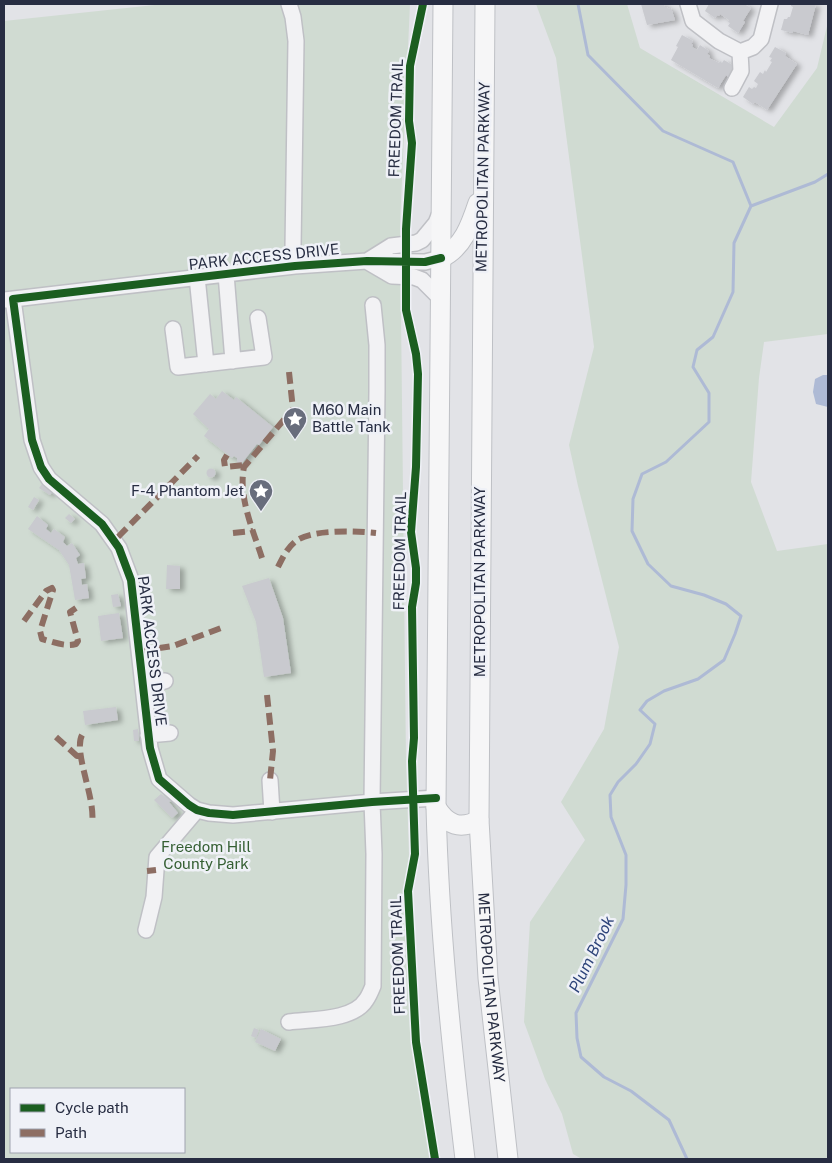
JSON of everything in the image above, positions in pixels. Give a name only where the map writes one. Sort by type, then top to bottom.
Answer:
[{"type":"main road","points":[[443,4],[436,803],[446,983],[465,1159]]},
{"type":"main road","name":"METROPOLITAN PARKWAY","points":[[485,4],[479,820],[488,978],[508,1159]]},
{"type":"main road","points":[[441,258],[453,251],[466,234],[483,187]]},
{"type":"main road","points":[[436,803],[442,817],[454,825],[466,825],[479,820]]},
{"type":"street","points":[[289,4],[296,41],[293,248],[295,266]]},
{"type":"street","points":[[688,4],[693,21],[718,41],[740,52],[753,47],[761,39],[770,4]]},
{"type":"street","points":[[732,88],[741,71],[740,52]]},
{"type":"street","name":"PARK ACCESS DRIVE","points":[[367,261],[392,246],[416,244],[422,240],[436,223],[441,211]]},
{"type":"street","name":"PARK ACCESS DRIVE","points":[[436,803],[372,802],[233,815],[209,813],[197,810],[159,779],[148,735],[131,580],[119,548],[102,524],[49,479],[35,454],[8,300],[295,266],[367,261],[425,262],[441,258]]},
{"type":"street","points":[[367,261],[392,276],[414,277],[422,280],[441,299]]},
{"type":"street","points":[[226,274],[233,361]]},
{"type":"street","points":[[198,278],[206,364]]},
{"type":"street","points":[[289,1022],[351,1013],[366,1002],[373,986],[374,854],[372,802],[377,345],[373,305]]},
{"type":"street","points":[[174,329],[178,367],[264,357],[258,318]]},
{"type":"street","points":[[143,683],[165,681]]},
{"type":"street","points":[[148,735],[170,733]]},
{"type":"street","points":[[270,780],[272,812]]},
{"type":"street","points":[[146,930],[154,897],[157,856],[197,810]]},
{"type":"green space","name":"Freedom Hill County Park","points":[[164,4],[410,4],[400,224],[406,761],[409,855],[405,927],[416,1073],[432,1159],[4,1159],[4,21]]},
{"type":"green space","points":[[536,4],[627,4],[640,48],[774,127],[817,68],[828,22],[828,334],[764,342],[759,378],[751,482],[777,551],[828,544],[828,1159],[582,1159],[573,1154],[562,1114],[545,1079],[524,1022],[530,922],[585,840],[561,802],[604,729],[619,647],[569,445],[594,347],[556,58]]},
{"type":"water","points":[[828,375],[828,407],[816,404],[813,392],[815,379]]},
{"type":"building","points":[[641,4],[664,4],[668,9],[671,8],[675,20],[647,25]]},
{"type":"building","points":[[709,4],[744,4],[751,8],[738,33],[728,26],[729,20],[720,14],[715,18],[705,11]]},
{"type":"building","points":[[791,4],[816,4],[808,35],[781,30],[784,19],[790,17],[793,7]]},
{"type":"building","points":[[682,35],[693,41],[692,47],[697,50],[700,45],[709,51],[707,54],[710,56],[709,58],[719,63],[720,61],[722,63],[724,60],[734,66],[728,77],[726,75],[718,88],[671,60]]},
{"type":"building","points":[[775,47],[786,53],[785,56],[797,64],[767,110],[743,97],[749,87],[752,89],[756,88],[758,84],[754,81],[760,72],[763,74],[765,70],[766,72],[772,62],[770,61],[772,58],[769,57]]},
{"type":"building","points":[[222,391],[234,400],[236,397],[273,427],[242,463],[237,464],[237,458],[234,456],[232,458],[204,436],[209,429],[193,414],[210,394],[216,399]]},
{"type":"building","points":[[211,469],[215,473],[211,477],[207,473]]},
{"type":"building","points":[[42,484],[53,491],[50,495],[39,488]]},
{"type":"building","points":[[34,497],[39,500],[33,510],[28,507]]},
{"type":"building","points":[[69,514],[75,519],[71,523],[65,518]]},
{"type":"building","points":[[37,516],[48,525],[46,529],[51,533],[54,529],[65,537],[63,542],[67,546],[72,543],[80,555],[76,558],[78,564],[84,563],[86,578],[81,579],[82,585],[87,584],[89,598],[75,600],[69,565],[59,550],[28,529]]},
{"type":"building","points":[[167,565],[180,566],[180,589],[166,589]]},
{"type":"building","points":[[269,578],[283,618],[291,673],[264,677],[256,622],[242,586]]},
{"type":"building","points":[[118,594],[121,606],[113,607],[111,595]]},
{"type":"building","points":[[119,613],[123,638],[101,641],[98,616]]},
{"type":"building","points":[[116,707],[118,720],[85,725],[83,711]]},
{"type":"building","points":[[138,729],[139,741],[134,741],[133,730]]},
{"type":"building","points":[[161,794],[171,801],[169,802],[178,813],[172,818],[154,800]]},
{"type":"building","points":[[254,1028],[259,1030],[256,1038],[251,1036]]},
{"type":"building","points":[[261,1029],[281,1039],[275,1051],[255,1042]]},
{"type":"waterway","points":[[578,4],[588,55],[663,131],[733,162],[751,206]]},
{"type":"waterway","name":"Plum Brook","points":[[687,1159],[669,1120],[631,1091],[604,1077],[581,1057],[577,1038],[576,1013],[623,919],[626,855],[611,817],[610,795],[618,782],[636,764],[650,744],[655,724],[640,710],[647,701],[664,691],[698,679],[724,660],[741,616],[726,604],[704,595],[671,586],[648,564],[632,531],[633,499],[642,474],[666,462],[709,422],[709,393],[693,367],[697,350],[713,337],[733,292],[734,243],[751,206],[815,182],[828,174]]},
{"type":"marked path","points":[[289,372],[294,419]]},
{"type":"marked path","points":[[262,558],[245,502],[243,490],[244,467],[293,409]]},
{"type":"marked path","points":[[227,455],[224,460],[225,467],[245,465]]},
{"type":"marked path","points":[[118,537],[198,456]]},
{"type":"marked path","points":[[233,533],[253,531]]},
{"type":"marked path","points":[[278,567],[290,547],[303,537],[312,534],[334,532],[376,533]]},
{"type":"marked path","points":[[24,621],[46,591],[52,588],[53,590],[40,631],[42,639],[63,645],[72,645],[78,641],[70,612],[76,608]]},
{"type":"marked path","points":[[140,651],[173,646],[221,628]]},
{"type":"marked path","points":[[267,695],[273,751],[270,780]]},
{"type":"marked path","points":[[82,735],[80,753],[91,802],[92,823]]},
{"type":"marked path","points":[[56,737],[77,756],[82,756]]},
{"type":"marked path","points":[[147,871],[156,870]]},
{"type":"cycle path","name":"FREEDOM TRAIL","points":[[423,4],[410,66],[409,121],[412,143],[406,229],[406,310],[416,354],[418,374],[416,467],[411,532],[416,568],[416,583],[412,607],[414,738],[412,761],[415,854],[408,891],[416,1042],[435,1159]]},
{"type":"cycle path","points":[[436,798],[233,815],[197,810],[159,779],[150,748],[131,580],[119,548],[102,524],[49,479],[41,467],[32,440],[13,299],[295,266],[367,261],[425,262],[441,258]]},
{"type":"place","name":"M60 Main Battle Tank","points":[[295,440]]},
{"type":"place","name":"F-4 Phantom Jet","points":[[261,512]]}]
